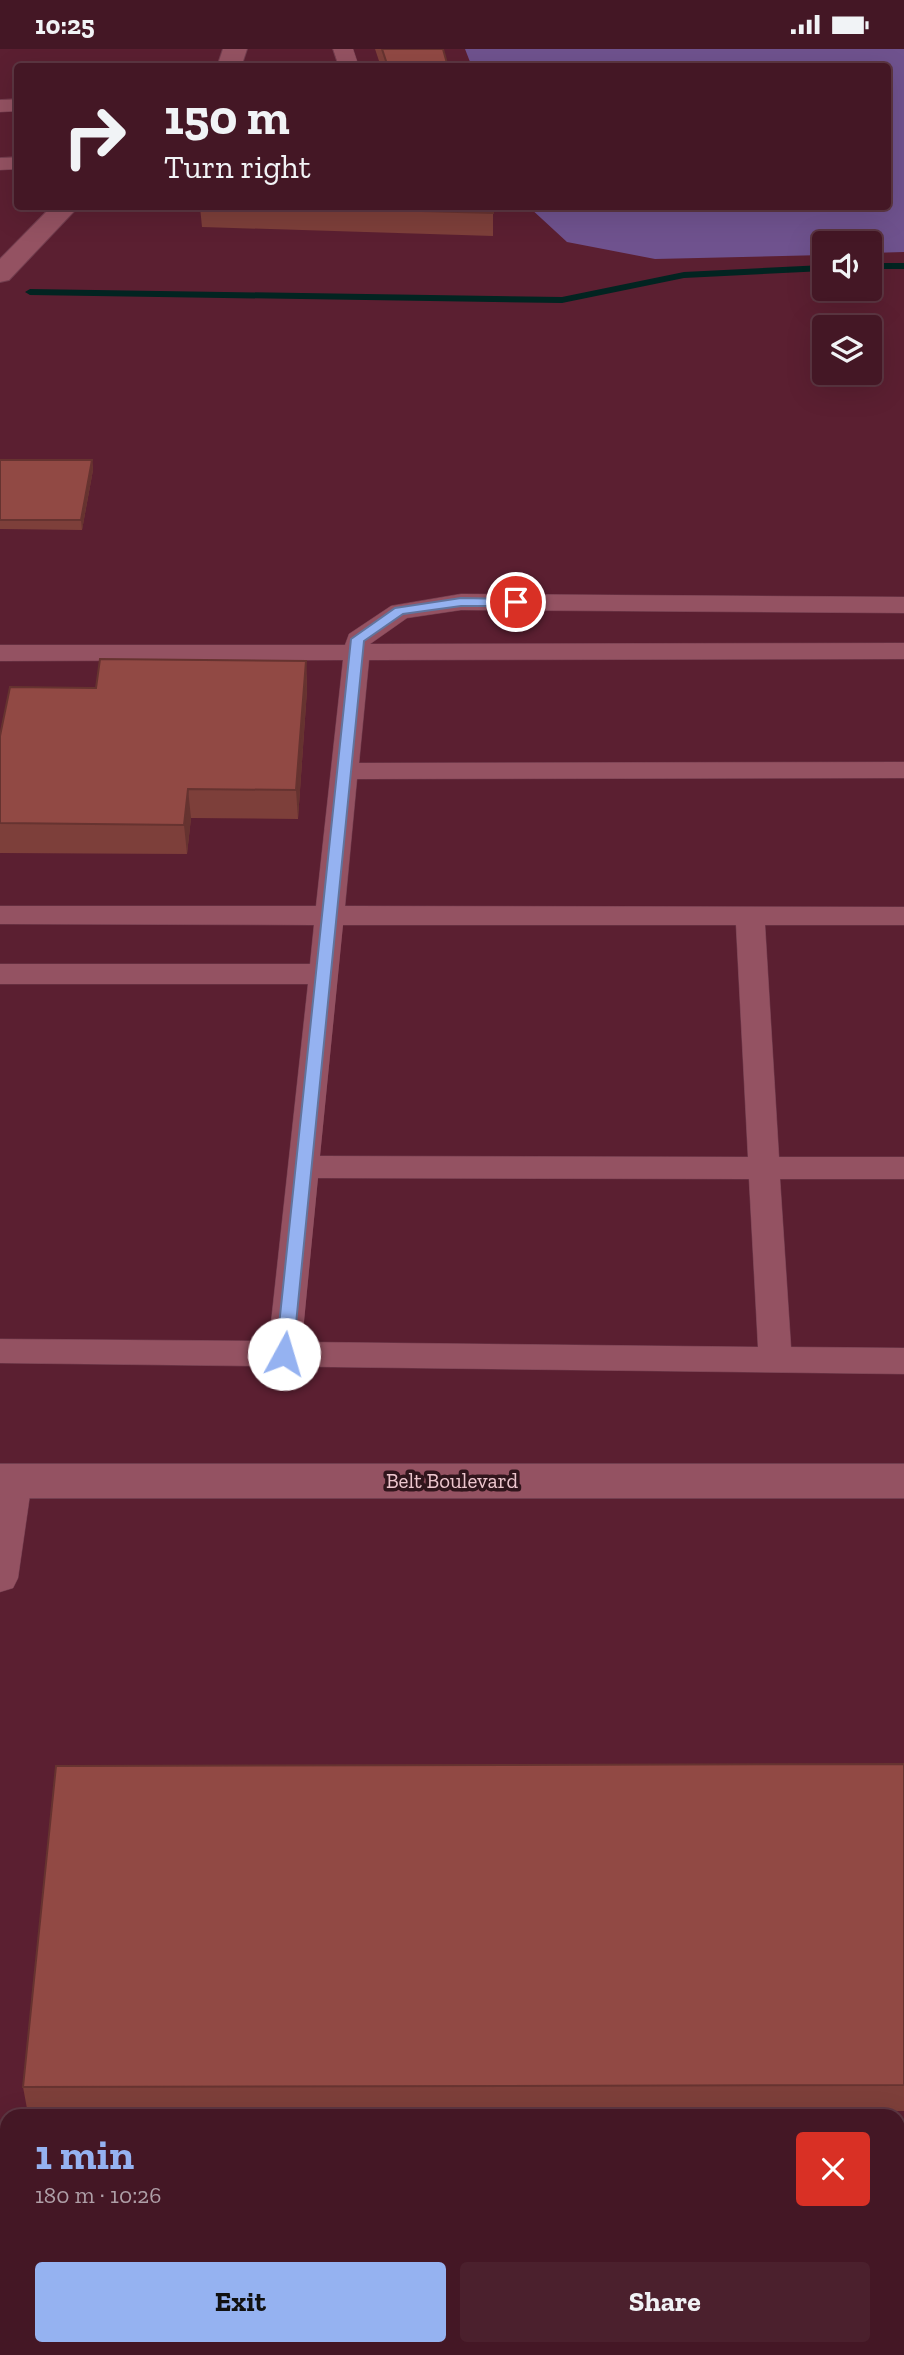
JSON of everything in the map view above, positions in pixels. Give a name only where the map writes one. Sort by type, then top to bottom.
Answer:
[{"type":"street","points":[[0,274],[62,210]]},
{"type":"street","name":"Belt Boulevard","points":[[8,1481],[904,1481]]},
{"type":"lane","points":[[284,1354],[358,639],[400,611],[461,602],[904,605]]},
{"type":"lane","points":[[0,653],[357,650],[904,651]]},
{"type":"lane","points":[[344,771],[904,770]]},
{"type":"lane","points":[[0,915],[904,916]]},
{"type":"lane","points":[[750,916],[775,1359]]},
{"type":"lane","points":[[0,974],[323,974]]},
{"type":"lane","points":[[303,1167],[904,1168]]},
{"type":"lane","points":[[0,1351],[904,1361]]},
{"type":"lane","points":[[0,1578],[8,1481]]},
{"type":"shaded area","points":[[465,49],[904,49],[904,252],[882,253],[882,231],[812,231],[812,255],[655,259],[567,242],[532,210],[891,210],[891,63],[470,63]]},
{"type":"building","points":[[382,49],[443,49],[447,63],[387,63]]},
{"type":"building","points":[[386,210],[493,210],[493,213]]},
{"type":"building","points":[[0,460],[92,460],[81,520],[0,520]]},
{"type":"building","points":[[100,659],[306,661],[296,790],[188,789],[184,825],[0,823],[0,736],[10,687],[96,688]]},
{"type":"building","points":[[904,1764],[904,2085],[23,2087],[56,1766]]},
{"type":"waterway","points":[[882,266],[904,266]]},
{"type":"waterway","points":[[30,292],[562,300],[684,275],[812,269]]},
{"type":"route","points":[[284,1354],[358,639],[400,611],[461,602],[516,602]]}]
